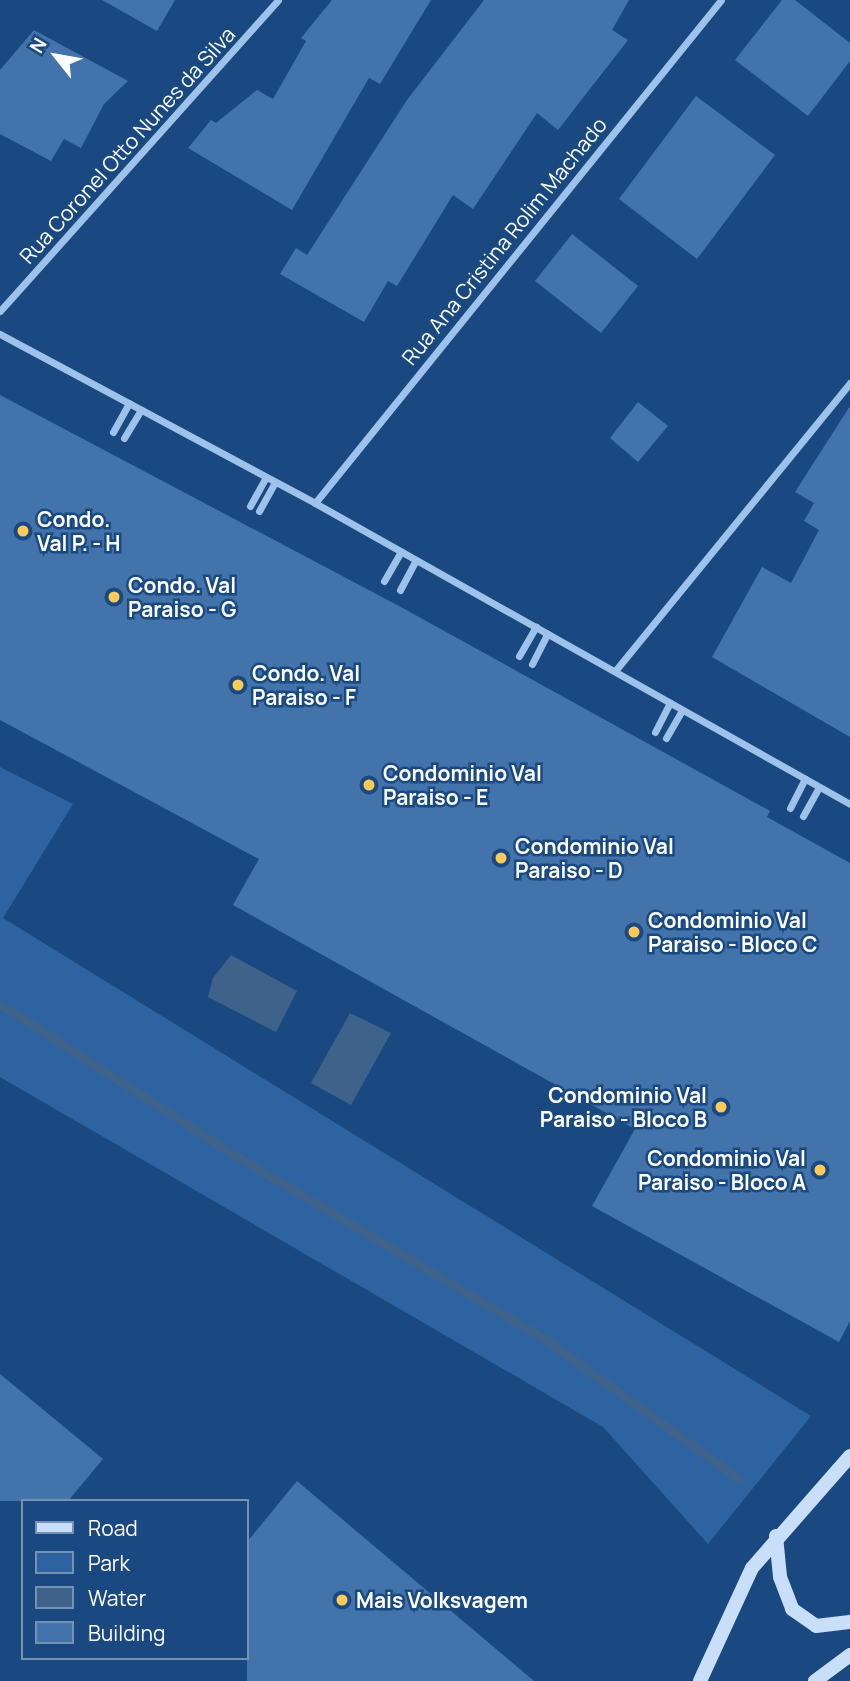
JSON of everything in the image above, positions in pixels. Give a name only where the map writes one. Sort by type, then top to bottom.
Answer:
[{"type":"main road","points":[[700,1681],[752,1568],[776,1536],[850,1456]]},
{"type":"main road","points":[[776,1536],[780,1577],[792,1609],[816,1626],[850,1622]]},
{"type":"main road","points":[[815,1681],[850,1655]]},
{"type":"street","name":"Rua Coronel Otto Nunes da Silva","points":[[0,311],[278,0]]},
{"type":"street","name":"Rua Ana Cristina Rolim Machado","points":[[315,503],[721,0]]},
{"type":"street","points":[[0,346],[3,335],[315,503],[850,804]]},
{"type":"street","points":[[615,671],[850,383]]},
{"type":"street","points":[[113,432],[129,403]]},
{"type":"street","points":[[124,438],[141,410]]},
{"type":"street","points":[[250,506],[266,477]]},
{"type":"street","points":[[259,511],[275,482]]},
{"type":"street","points":[[384,581],[401,552]]},
{"type":"street","points":[[400,590],[416,560]]},
{"type":"street","points":[[519,656],[537,627]]},
{"type":"street","points":[[532,664],[547,634]]},
{"type":"street","points":[[655,732],[670,703]]},
{"type":"street","points":[[666,738],[682,710]]},
{"type":"street","points":[[789,808],[805,779]]},
{"type":"street","points":[[803,816],[819,787]]},
{"type":"green space","points":[[0,767],[73,804],[3,918],[811,1416],[708,1544],[603,1427],[0,1077]]},
{"type":"water","points":[[231,955],[297,991],[276,1032],[208,997],[213,978]]},
{"type":"water","points":[[350,1013],[391,1033],[351,1105],[311,1083]]},
{"type":"building","points":[[102,0],[175,0],[157,31]]},
{"type":"building","points":[[332,0],[431,0],[380,84],[369,78],[292,210],[188,148],[211,120],[216,123],[257,90],[273,99],[306,41],[301,38]]},
{"type":"building","points":[[484,0],[629,0],[612,30],[628,40],[558,130],[537,113],[473,209],[453,195],[397,286],[388,281],[364,322],[280,274],[296,248],[307,255],[407,100]]},
{"type":"building","points":[[782,0],[795,0],[850,43],[850,61],[808,116],[735,60]]},
{"type":"building","points":[[34,30],[128,81],[104,104],[81,148],[64,139],[51,161],[0,134],[0,70]]},
{"type":"building","points":[[696,96],[775,155],[697,259],[619,199]]},
{"type":"building","points":[[572,234],[638,286],[601,333],[535,281]]},
{"type":"building","points":[[0,395],[399,606],[770,811],[767,817],[850,863],[850,1321],[839,1342],[592,1206],[635,1129],[233,905],[259,859],[0,720]]},
{"type":"building","points":[[638,402],[668,426],[638,462],[610,438]]},
{"type":"building","points":[[850,406],[850,737],[712,657],[762,567],[791,583],[819,530],[804,521],[814,503],[795,492]]},
{"type":"building","points":[[0,1374],[103,1459],[70,1499],[0,1501]]},
{"type":"building","name":"Mais Volksvagem","points":[[297,1481],[534,1681],[247,1681],[248,1541]]},
{"type":"waterway","points":[[0,1004],[233,1154],[549,1342],[739,1479]]},
{"type":"place","name":"Condo. Val P. - H","points":[[23,531]]},
{"type":"place","name":"Condo. Val Paraiso - G","points":[[114,597]]},
{"type":"place","name":"Condo. Val Paraiso - F","points":[[238,685]]},
{"type":"place","name":"Condominio Val Paraiso - E","points":[[369,785]]},
{"type":"place","name":"Condominio Val Paraiso - D","points":[[501,858]]},
{"type":"place","name":"Condominio Val Paraiso - Bloco C","points":[[634,932]]},
{"type":"place","name":"Condominio Val Paraiso - Bloco B","points":[[721,1107]]},
{"type":"place","name":"Condominio Val Paraiso - Bloco A","points":[[820,1170]]},
{"type":"place","name":"Mais Volksvagem","points":[[342,1600]]}]
